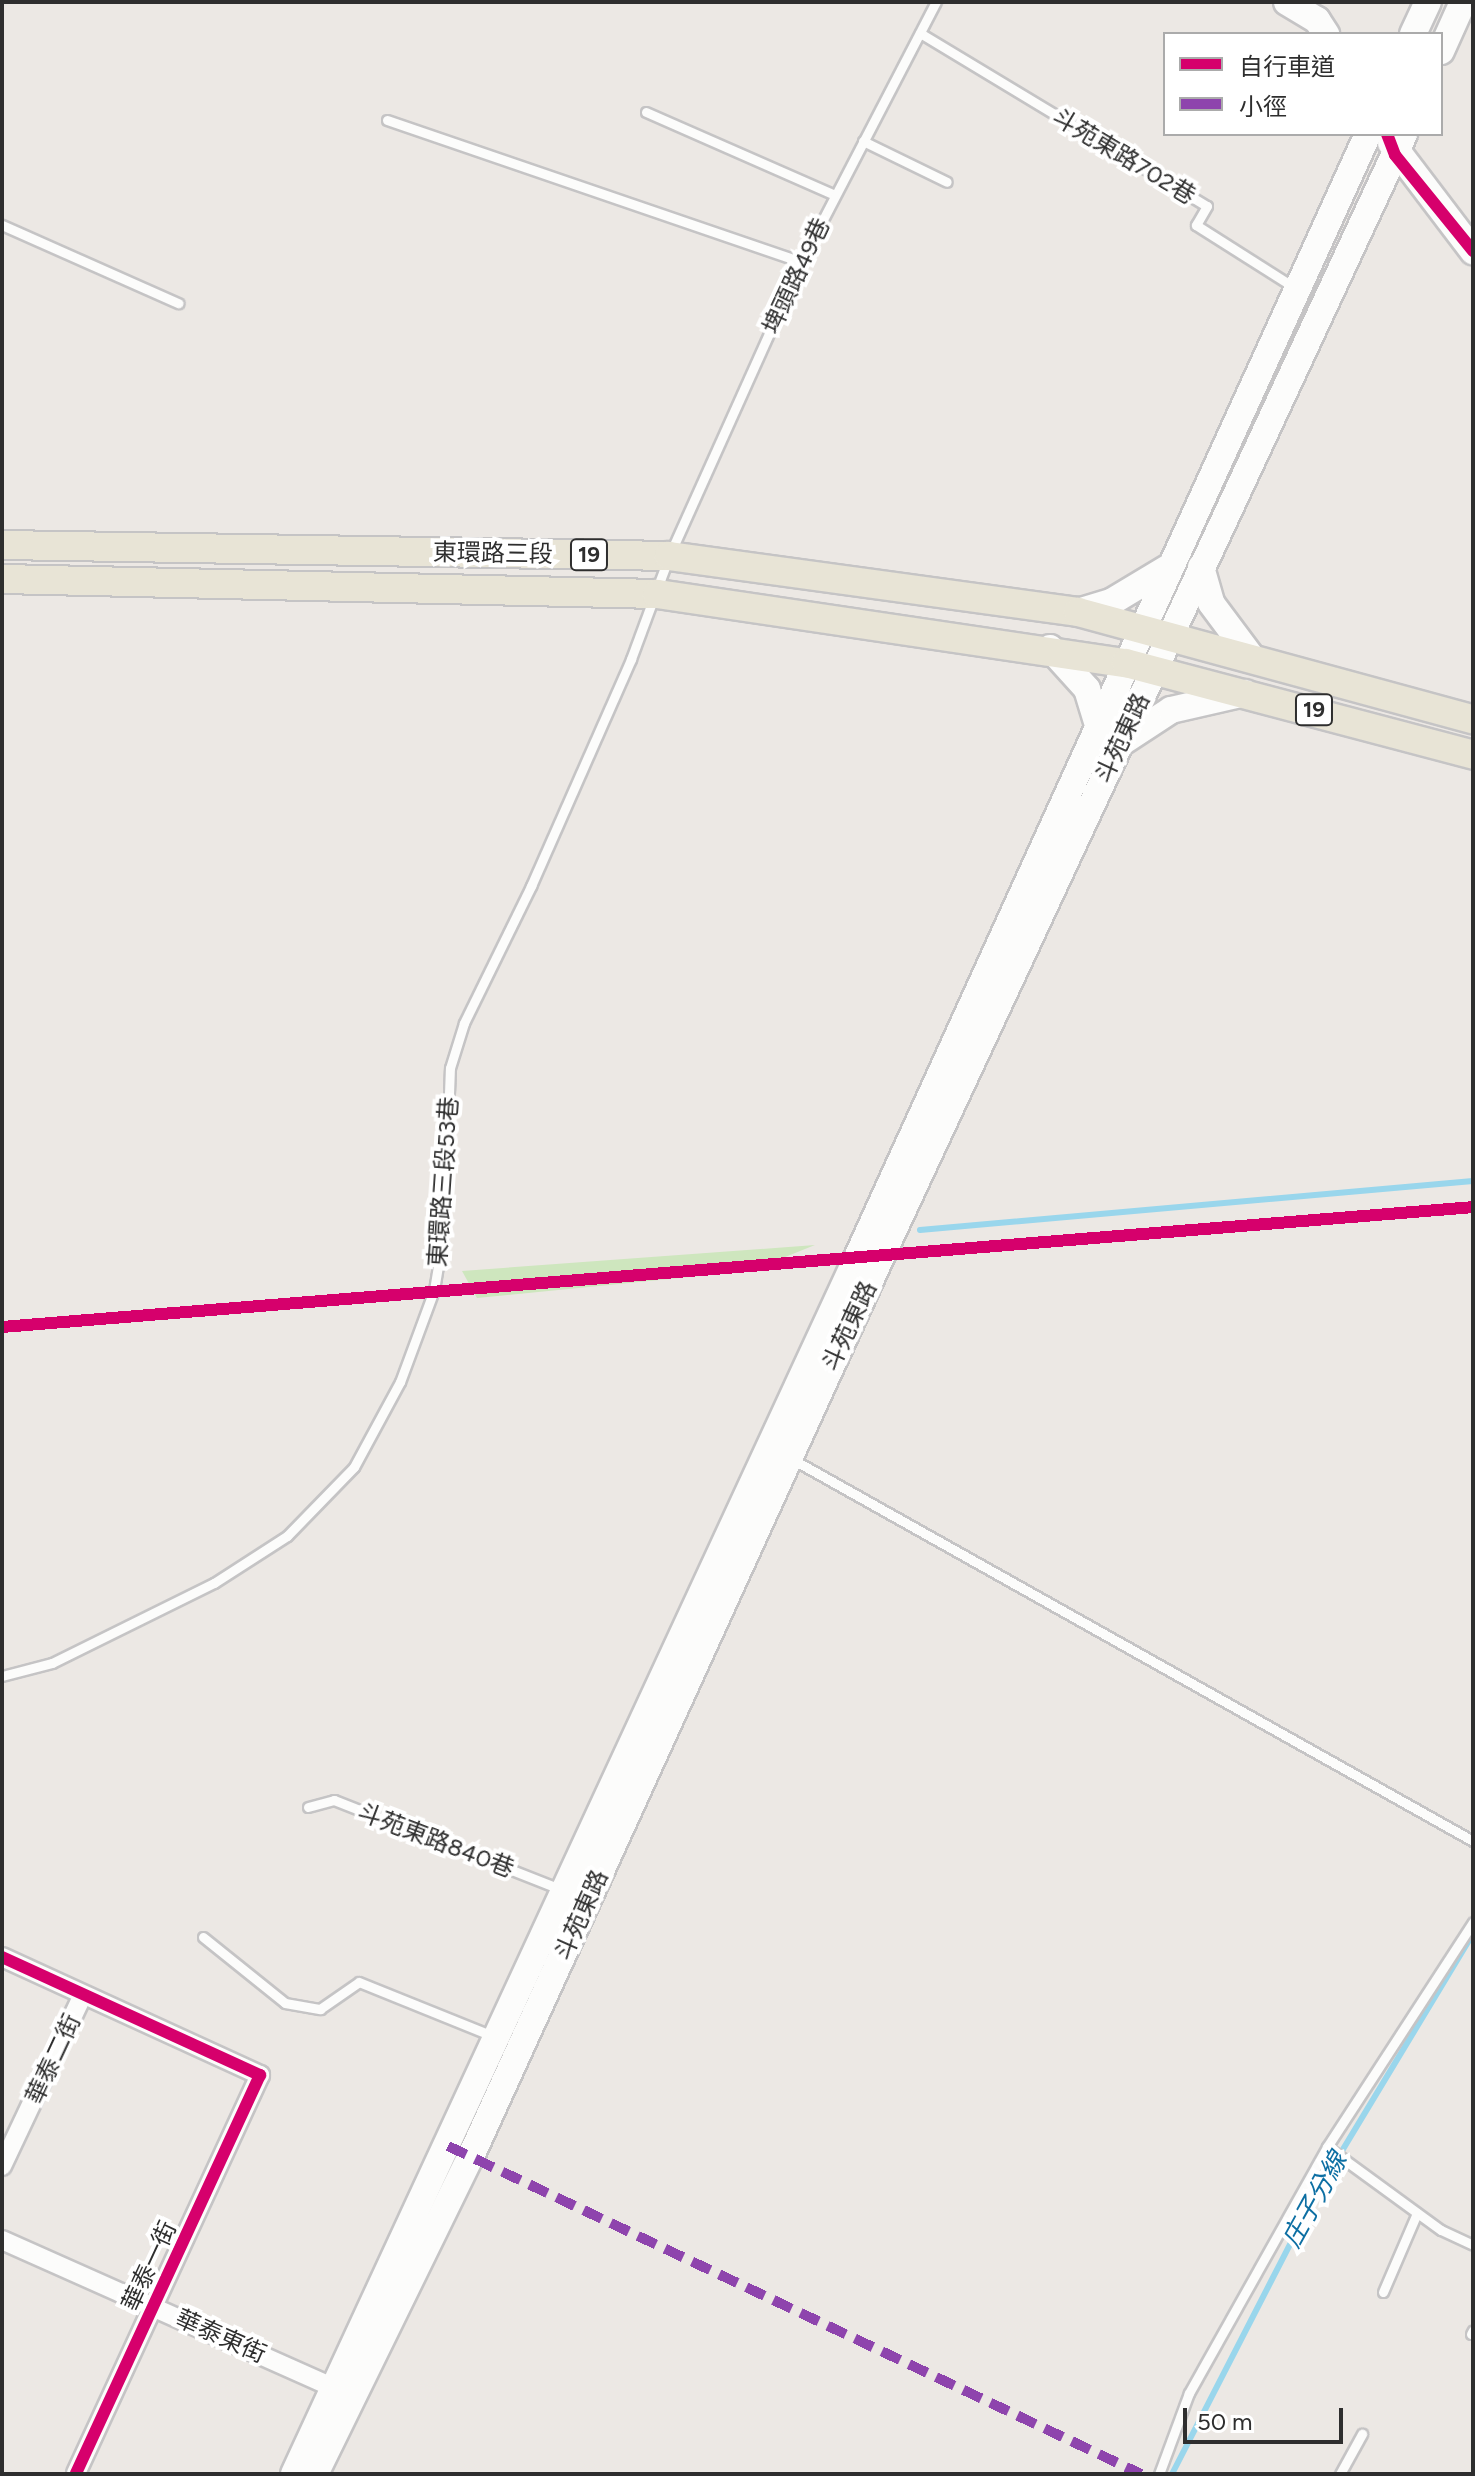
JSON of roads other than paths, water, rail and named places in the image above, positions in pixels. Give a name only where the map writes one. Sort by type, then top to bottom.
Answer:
[{"type":"main road","points":[[1287,2],[1317,20],[1325,32]]},
{"type":"main road","points":[[1414,32],[1428,2]]},
{"type":"main road","points":[[1443,47],[1463,2]]},
{"type":"main road","name":"斗苑東路","points":[[294,2474],[343,2392],[471,2156],[789,1457],[1119,744],[1140,667],[1142,628],[1367,136]]},
{"type":"main road","points":[[1396,141],[1473,251]]},
{"type":"main road","name":"斗苑東路","points":[[315,2474],[343,2392],[495,2037],[1098,725],[1140,667],[1169,637],[1396,141]]},
{"type":"main road","name":"東環路三段","points":[[2,545],[669,556],[1078,612],[1169,637]]},
{"type":"main road","points":[[1078,612],[1113,601],[1171,566]]},
{"type":"main road","points":[[1201,567],[1211,603],[1252,658]]},
{"type":"main road","name":"東環路三段","points":[[2,579],[657,594],[1050,648],[1140,667]]},
{"type":"main road","name":"19","points":[[1169,637],[1473,719]]},
{"type":"main road","points":[[1050,648],[1087,689],[1098,725]]},
{"type":"main road","name":"19","points":[[1140,667],[1473,755]]},
{"type":"main road","points":[[1119,744],[1171,710],[1245,693]]},
{"type":"street","points":[[2,1957],[83,1995]]},
{"type":"street","name":"華泰一街","points":[[76,2474],[260,2075],[83,1995]]},
{"type":"street","name":"華泰二街","points":[[2,2166],[83,1995]]},
{"type":"street","name":"華泰東街","points":[[2,2240],[343,2392]]},
{"type":"lane","name":"埤頭路49巷","points":[[669,556],[801,262],[936,2]]},
{"type":"lane","name":"斗苑東路702巷","points":[[920,33],[1207,206],[1196,225],[1297,289]]},
{"type":"lane","points":[[646,112],[835,195]]},
{"type":"lane","points":[[387,120],[801,262]]},
{"type":"lane","points":[[863,141],[947,182]]},
{"type":"lane","points":[[2,225],[178,303]]},
{"type":"lane","name":"東環路三段53巷","points":[[2,1676],[52,1663],[214,1583],[287,1536],[354,1467],[400,1382],[434,1290],[444,1230],[450,1068],[464,1023],[537,872],[657,594],[669,556]]},
{"type":"lane","points":[[789,1457],[1473,1841]]},
{"type":"lane","name":"斗苑東路840巷","points":[[308,1807],[334,1800],[562,1890]]},
{"type":"lane","points":[[1159,2474],[1189,2393],[1327,2147],[1473,1922]]},
{"type":"lane","points":[[203,1937],[285,2003],[320,2009],[359,1982],[495,2037]]},
{"type":"lane","points":[[1327,2147],[1417,2213],[1473,2245]]},
{"type":"lane","points":[[1383,2292],[1417,2213]]},
{"type":"lane","points":[[1340,2474],[1362,2434]]},
{"type":"waterway","points":[[920,1230],[1473,1181]]},
{"type":"waterway","name":"庄子分線","points":[[1172,2474],[1316,2194],[1473,1934]]}]
